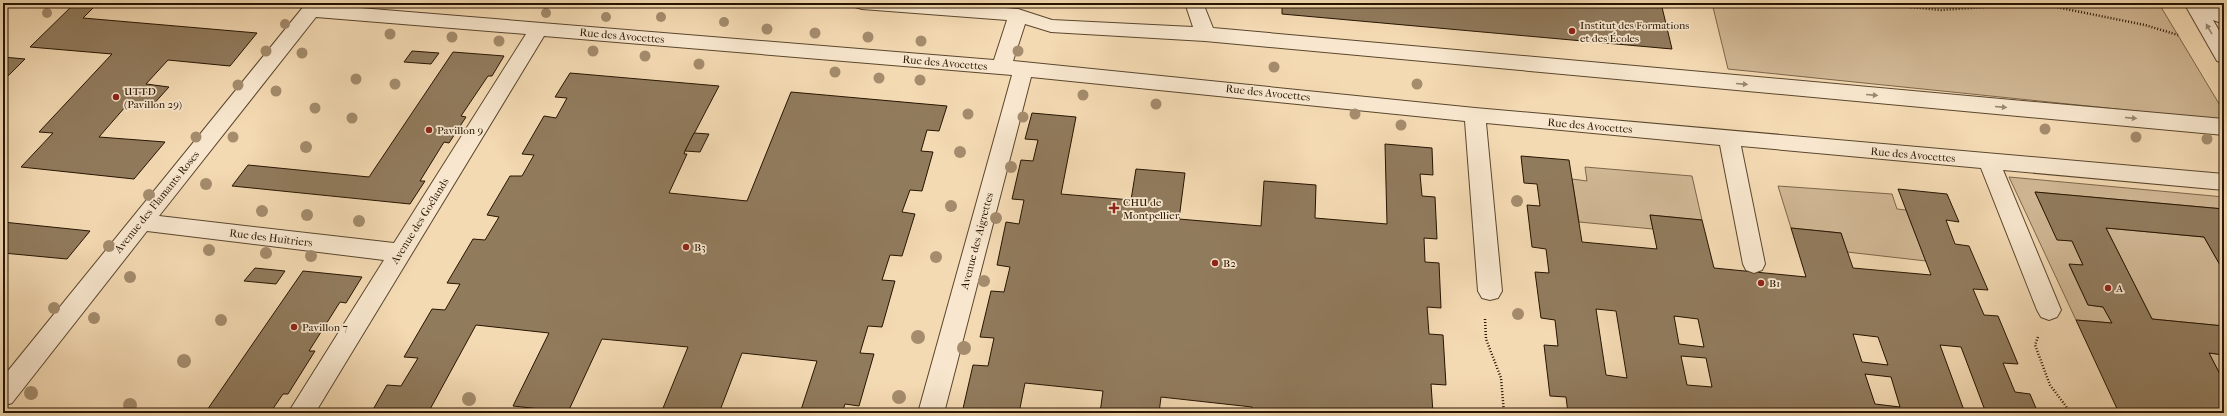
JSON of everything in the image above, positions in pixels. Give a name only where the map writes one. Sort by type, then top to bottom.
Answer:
[{"type":"lane","points":[[862,3],[1018,15],[1051,26],[1204,34],[2224,126]]},
{"type":"lane","points":[[1194,3],[1204,34]]},
{"type":"lane","points":[[2194,3],[2224,18]]},
{"type":"lane","points":[[2194,3],[2224,56]]},
{"type":"lane","name":"Rue des Avocettes","points":[[311,10],[1001,68],[1729,139],[2224,182]]},
{"type":"lane","name":"Avenue des Flamants Roses","points":[[3,395],[311,10]]},
{"type":"lane","points":[[1001,68],[1018,15]]},
{"type":"lane","name":"Avenue des Goélands","points":[[301,413],[539,29]]},
{"type":"lane","name":"Avenue des Aigrettes","points":[[931,413],[1023,70]]},
{"type":"lane","points":[[1475,115],[1490,291]]},
{"type":"lane","points":[[1729,139],[1754,264]]},
{"type":"lane","points":[[1989,162],[2049,310]]},
{"type":"lane","name":"Rue des Huîtriers","points":[[141,222],[400,253]]},
{"type":"path","points":[[1812,3],[1867,3],[1941,10],[1986,7],[2056,7],[2145,25],[2185,39]]},
{"type":"path","points":[[1490,291],[1485,314],[1486,340],[1501,378],[1504,413]]},
{"type":"path","points":[[2049,310],[2036,345],[2050,385],[2071,413]]},
{"type":"shaded area","points":[[1712,3],[2122,3],[2161,7],[2224,112],[2224,120],[1728,69]]},
{"type":"shaded area","points":[[1585,167],[1692,176],[1702,220],[1650,215],[1653,229],[1579,222],[1572,179],[1587,181]]},
{"type":"shaded area","points":[[2009,177],[2224,197],[2224,209],[2035,192],[2057,239],[2072,241],[2083,265],[2069,265],[2088,305],[2103,307],[2112,323],[2076,320]]},
{"type":"shaded area","points":[[1778,186],[1892,194],[1897,209],[1906,210],[1926,261],[1847,252],[1841,233],[1791,228]]},
{"type":"shaded area","points":[[2106,228],[2204,237],[2224,272],[2224,326],[2152,319]]},
{"type":"shaded area","points":[[2209,353],[2224,355],[2224,382]]},
{"type":"building","points":[[25,3],[55,3],[51,7],[24,5]]},
{"type":"building","name":"Institut des Formations et des Écoles","points":[[1282,3],[1661,3],[1672,49],[1282,14]]},
{"type":"building","name":"UTTD (Pavillon 29)","points":[[74,4],[95,6],[83,18],[257,33],[230,66],[168,60],[146,84],[169,87],[150,108],[126,106],[99,137],[165,142],[134,179],[21,167],[53,133],[39,132],[112,54],[30,47]]},
{"type":"building","points":[[412,51],[439,53],[431,64],[404,62]]},
{"type":"building","name":"Pavillon 9","points":[[453,52],[504,56],[492,76],[488,76],[461,116],[466,117],[449,143],[444,142],[420,181],[425,181],[410,204],[232,186],[248,165],[369,177]]},
{"type":"building","points":[[3,57],[25,59],[3,81]]},
{"type":"building","name":"B3","points":[[570,73],[719,86],[685,151],[684,154],[687,154],[669,193],[747,201],[791,92],[947,106],[939,131],[927,130],[921,151],[933,152],[922,191],[910,190],[902,212],[915,214],[902,256],[890,255],[882,280],[895,281],[882,327],[868,326],[860,353],[874,354],[859,406],[845,404],[842,413],[800,413],[817,361],[742,353],[719,413],[661,413],[688,347],[602,339],[568,412],[513,406],[549,333],[476,325],[428,413],[371,413],[387,385],[401,386],[418,358],[404,357],[432,309],[445,310],[460,284],[447,283],[473,239],[485,240],[499,217],[487,215],[510,176],[522,176],[534,155],[522,154],[544,116],[556,118],[567,98],[555,97]]},
{"type":"building","name":"B2","points":[[1032,113],[1076,117],[1061,194],[1131,200],[1136,169],[1185,173],[1179,219],[1261,226],[1264,181],[1316,185],[1315,218],[1387,224],[1385,144],[1432,148],[1433,175],[1420,174],[1422,196],[1435,197],[1437,239],[1424,238],[1425,262],[1439,263],[1441,308],[1427,307],[1429,334],[1443,335],[1446,385],[1431,384],[1433,413],[1252,413],[1252,407],[1161,397],[1159,413],[1100,413],[1103,391],[1025,383],[1019,413],[962,413],[973,365],[988,366],[994,338],[980,337],[991,291],[1004,292],[1010,267],[997,265],[1006,222],[1019,224],[1024,200],[1012,199],[1021,160],[1033,161],[1038,140],[1025,139]]},
{"type":"building","points":[[694,133],[709,134],[700,152],[685,151]]},
{"type":"building","name":"B1","points":[[1521,156],[1569,160],[1582,242],[1657,249],[1650,215],[1702,220],[1714,268],[1806,277],[1791,228],[1841,233],[1853,268],[1931,275],[1898,189],[1947,194],[1959,222],[1946,220],[1955,244],[1969,246],[1988,290],[1973,289],[1984,315],[1998,316],[2018,364],[2003,363],[2015,392],[2030,394],[2038,413],[1986,413],[1961,347],[1940,345],[1965,413],[1568,413],[1566,397],[1550,396],[1544,345],[1558,346],[1555,320],[1541,318],[1535,272],[1549,273],[1546,249],[1532,247],[1527,205],[1540,206],[1537,184],[1524,183]],"holes":[[[1596,309],[1616,311],[1627,378],[1606,375]],[[1674,316],[1698,319],[1704,347],[1679,344]],[[1853,334],[1878,337],[1888,365],[1862,362]],[[1681,356],[1706,358],[1712,387],[1687,385]],[[1865,374],[1891,377],[1900,407],[1875,404]]]},
{"type":"building","name":"A","points":[[2035,192],[2224,209],[2224,272],[2204,237],[2106,228],[2152,319],[2224,326],[2224,355],[2209,353],[2224,382],[2224,413],[2119,413],[2076,320],[2112,323],[2103,307],[2088,305],[2069,264],[2083,265],[2072,241],[2057,240]]},
{"type":"building","points":[[3,222],[90,231],[67,259],[3,253]]},
{"type":"building","points":[[255,268],[285,271],[276,284],[244,281]]},
{"type":"building","name":"Pavillon 7","points":[[303,271],[362,277],[346,303],[340,302],[309,351],[315,351],[288,394],[283,394],[270,413],[205,413]]},
{"type":"place","name":"Institut des Formations et des Écoles","points":[[1572,31]]},
{"type":"place","name":"UTTD (Pavillon 29)","points":[[116,97]]},
{"type":"place","name":"Pavillon 9","points":[[429,130]]},
{"type":"place","name":"CHU de Montpellier","points":[[1114,208]]},
{"type":"place","name":"B3","points":[[686,247]]},
{"type":"place","name":"B2","points":[[1215,263]]},
{"type":"place","name":"B1","points":[[1761,283]]},
{"type":"place","name":"A","points":[[2108,288]]},
{"type":"place","name":"Pavillon 7","points":[[294,327]]}]
